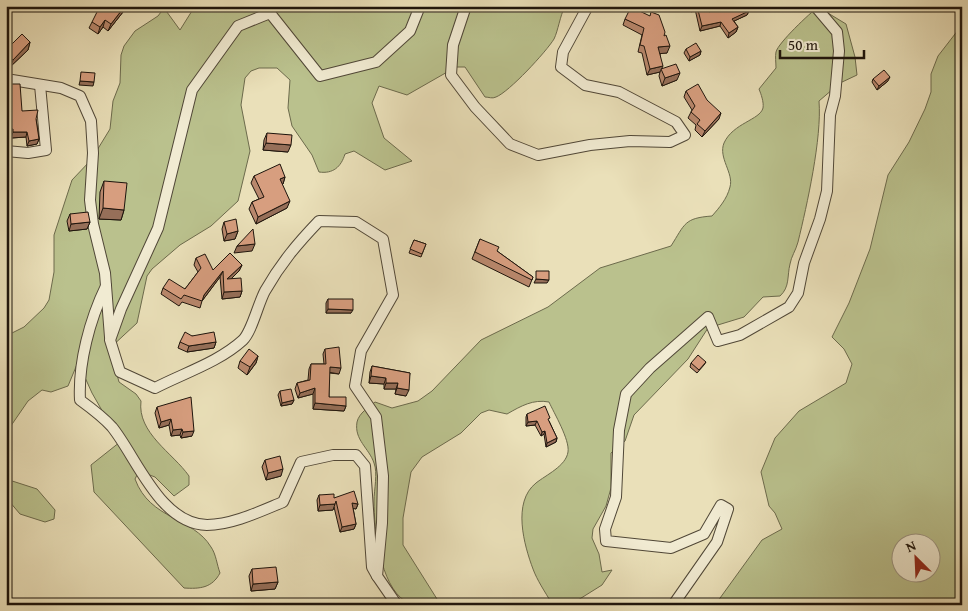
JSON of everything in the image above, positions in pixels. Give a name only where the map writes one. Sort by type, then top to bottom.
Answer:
[{"type":"street","points":[[110,340],[121,309],[158,228],[192,90],[238,26],[270,13],[320,76],[376,62],[410,31],[420,6]]},
{"type":"street","points":[[466,6],[453,45],[451,75],[475,107],[510,144],[538,155],[590,145],[630,141],[670,142],[685,135],[676,122],[619,92],[585,85],[561,67],[563,52],[588,6]]},
{"type":"street","points":[[673,605],[717,542],[724,526],[728,509],[721,505],[704,534],[671,548],[606,541],[606,529],[616,497],[619,465],[618,430],[626,394],[650,368],[708,317],[718,340],[740,335],[789,307],[798,294],[804,262],[820,219],[827,191],[830,116],[835,96],[839,51],[837,32],[815,6]]},
{"type":"street","points":[[6,79],[61,88],[80,96],[91,121],[93,153],[90,200],[106,286],[110,340],[120,372],[155,388],[192,369],[208,365],[244,339],[265,292],[289,251],[319,220],[356,222],[383,239],[393,295],[361,351],[355,386],[376,417],[381,457],[382,523],[377,576]]},
{"type":"street","points":[[6,151],[28,153],[46,150],[40,85]]},
{"type":"street","points":[[106,286],[98,302],[84,357],[79,383],[80,400],[112,427],[153,490],[184,519],[207,525],[257,512],[284,502],[301,462],[334,455],[356,456],[365,466],[372,567],[397,605]]},
{"type":"green space","points":[[195,6],[346,6],[350,11],[360,10],[366,6],[565,6],[554,39],[550,45],[518,80],[496,97],[485,97],[465,67],[456,67],[407,95],[379,86],[372,103],[384,138],[412,161],[385,170],[354,151],[345,154],[336,169],[328,172],[319,172],[312,155],[292,126],[288,108],[290,80],[277,68],[259,68],[251,71],[245,78],[241,105],[250,151],[238,201],[211,226],[180,245],[152,269],[147,276],[137,323],[110,348],[119,382],[136,394],[141,401],[141,412],[150,433],[189,476],[189,485],[174,496],[155,477],[139,471],[135,479],[151,503],[161,511],[194,529],[203,537],[213,550],[215,556],[220,573],[217,578],[209,585],[200,588],[184,588],[94,492],[91,465],[120,442],[92,393],[78,362],[68,386],[51,392],[42,390],[28,401],[6,433],[6,336],[24,327],[44,308],[49,300],[54,272],[54,235],[72,180],[91,160],[110,129],[113,101],[120,83],[121,55],[124,46],[135,31],[158,16],[164,8],[180,30]]},
{"type":"green space","points":[[818,7],[846,24],[855,57],[857,75],[840,83],[819,101],[818,133],[813,172],[802,227],[789,268],[788,281],[780,296],[763,297],[744,317],[708,328],[688,359],[634,415],[625,441],[611,453],[611,488],[606,506],[593,529],[592,538],[599,554],[602,572],[612,570],[602,585],[570,605],[551,602],[537,577],[526,548],[522,524],[524,501],[536,483],[564,462],[568,452],[567,441],[549,402],[538,401],[522,406],[507,414],[489,410],[481,413],[461,433],[422,457],[411,472],[403,518],[403,545],[437,599],[432,605],[408,603],[405,601],[396,593],[390,583],[380,556],[374,513],[375,467],[372,458],[362,444],[357,428],[357,422],[364,410],[375,402],[392,408],[418,401],[432,391],[481,340],[548,307],[600,268],[671,246],[686,223],[696,218],[712,216],[725,199],[731,182],[724,160],[724,143],[733,131],[761,112],[763,103],[759,89],[776,68],[778,48],[795,28]]},
{"type":"green space","points":[[962,25],[962,605],[715,605],[762,540],[782,529],[775,513],[769,506],[761,472],[775,438],[799,411],[846,383],[852,364],[844,349],[832,337],[849,303],[870,249],[888,175],[909,142],[925,109],[931,92],[931,74],[938,56]]},
{"type":"green space","points":[[6,479],[37,489],[55,510],[54,519],[45,522],[20,514],[9,501],[6,501]]},
{"type":"building","points":[[100,6],[125,6],[111,24],[105,20],[100,27],[92,22]]},
{"type":"building","points":[[697,6],[706,6],[709,12],[719,6],[725,6],[727,9],[732,6],[752,6],[748,8],[749,11],[732,19],[738,27],[729,33],[721,22],[702,26]]},
{"type":"building","points":[[631,7],[650,16],[651,12],[659,15],[665,32],[664,36],[666,35],[670,46],[658,47],[663,66],[650,69],[644,46],[640,45],[644,28],[625,19]]},
{"type":"building","points":[[22,34],[30,42],[13,60],[6,54],[6,50]]},
{"type":"building","points":[[696,43],[701,51],[690,57],[686,49]]},
{"type":"building","points":[[676,64],[680,73],[665,78],[661,69]]},
{"type":"building","points":[[884,70],[890,77],[879,86],[873,79]]},
{"type":"building","points":[[81,72],[95,73],[94,82],[80,81]]},
{"type":"building","points":[[6,84],[20,84],[22,111],[38,110],[36,119],[39,139],[29,141],[27,132],[13,132],[13,129],[6,129]]},
{"type":"building","points":[[698,84],[707,100],[721,113],[705,131],[697,124],[700,120],[691,112],[695,106],[686,91]]},
{"type":"building","points":[[267,133],[292,135],[291,145],[266,143]]},
{"type":"building","points":[[280,164],[285,177],[280,179],[290,201],[258,217],[252,202],[264,197],[254,176]]},
{"type":"building","points":[[104,181],[127,183],[124,210],[103,208]]},
{"type":"building","points":[[88,212],[90,222],[71,224],[70,214]]},
{"type":"building","points":[[236,219],[238,231],[227,234],[224,222]]},
{"type":"building","points":[[253,229],[255,244],[237,246]]},
{"type":"building","points":[[480,239],[499,247],[497,251],[533,277],[532,280],[475,252]]},
{"type":"building","points":[[414,240],[426,244],[422,254],[410,249]]},
{"type":"building","points":[[230,253],[242,265],[227,279],[241,278],[242,291],[224,292],[223,271],[204,295],[202,301],[184,295],[181,299],[163,288],[169,279],[185,289],[201,268],[196,258],[205,254],[213,270]]},
{"type":"building","points":[[536,271],[549,271],[549,280],[536,279]]},
{"type":"building","points":[[328,299],[353,299],[353,310],[328,309]]},
{"type":"building","points":[[185,332],[192,336],[214,332],[216,342],[189,346],[180,342]]},
{"type":"building","points":[[339,347],[341,368],[330,367],[329,397],[346,397],[346,406],[315,403],[315,388],[300,393],[297,383],[310,380],[311,364],[326,364],[325,349]]},
{"type":"building","points":[[249,349],[258,356],[250,367],[240,361]]},
{"type":"building","points":[[698,355],[706,362],[699,370],[691,363]]},
{"type":"building","points":[[372,366],[410,373],[409,390],[397,388],[398,383],[386,383],[386,378],[371,376]]},
{"type":"building","points":[[291,389],[294,400],[282,403],[280,391]]},
{"type":"building","points":[[191,397],[194,431],[183,432],[182,429],[173,430],[171,419],[161,422],[157,407]]},
{"type":"building","points":[[545,406],[550,418],[548,419],[557,438],[547,443],[545,431],[542,432],[537,421],[528,422],[527,414]]},
{"type":"building","points":[[280,456],[283,469],[268,473],[265,460]]},
{"type":"building","points":[[354,491],[358,504],[352,503],[356,524],[342,527],[336,501],[335,504],[320,505],[319,495],[334,494],[334,498]]},
{"type":"building","points":[[276,567],[278,582],[253,584],[252,569]]}]
